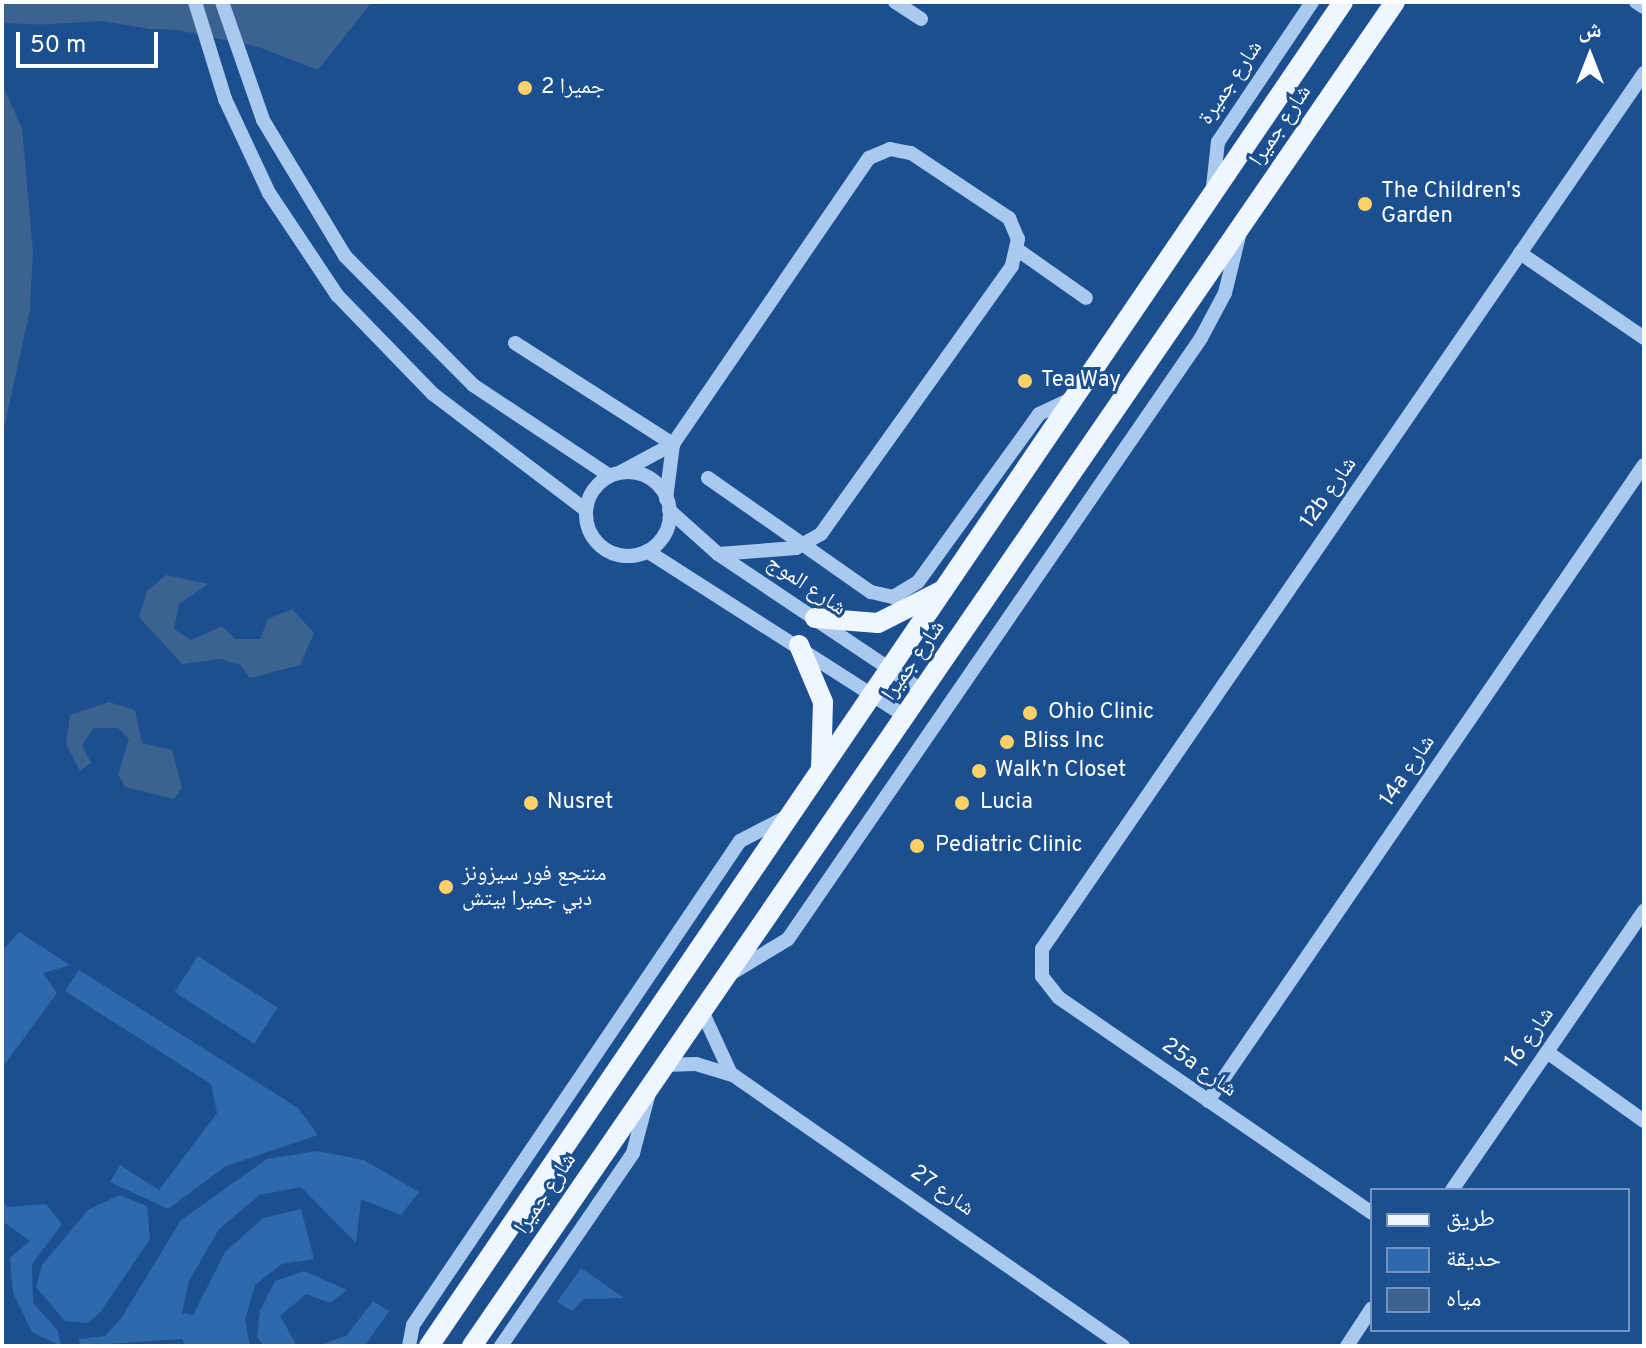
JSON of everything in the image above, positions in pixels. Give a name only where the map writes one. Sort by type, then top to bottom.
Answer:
[{"type":"main road","name":"شارع جميرا","points":[[429,1346],[821,769],[894,670],[1343,2]]},
{"type":"main road","name":"شارع جميرا","points":[[472,1346],[1395,2]]},
{"type":"main road","points":[[815,618],[878,623],[953,583]]},
{"type":"main road","points":[[799,645],[823,702],[821,769]]},
{"type":"street","points":[[195,2],[225,99],[269,193],[337,295],[433,394],[586,510],[590,532],[607,551],[647,551],[799,645],[905,716]]},
{"type":"street","points":[[222,2],[251,90],[315,216],[378,294],[473,385],[613,475],[651,480],[668,505]]},
{"type":"street","points":[[895,2],[921,19]]},
{"type":"street","name":"شارع جميرة","points":[[1212,197],[1218,142],[1312,2]]},
{"type":"street","points":[[1636,2],[1644,7]]},
{"type":"street","name":"12b شارع","points":[[1049,937],[1644,73]]},
{"type":"street","points":[[586,510],[613,475],[673,444],[879,152],[911,153],[1009,218],[1018,250],[1086,298]]},
{"type":"street","points":[[727,977],[788,939],[1201,338],[1225,293],[1240,229]]},
{"type":"street","points":[[718,554],[807,544],[831,522],[1018,250]]},
{"type":"street","points":[[1520,253],[1644,338]]},
{"type":"street","points":[[515,343],[673,444]]},
{"type":"street","points":[[708,478],[807,544],[871,592],[902,594],[1033,420],[1075,398]]},
{"type":"street","points":[[647,551],[664,534],[673,444]]},
{"type":"street","name":"14a شارع","points":[[1208,1101],[1644,465]]},
{"type":"street","name":"شارع الموج","points":[[668,505],[718,554],[923,691]]},
{"type":"street","points":[[409,1346],[413,1325],[740,841],[790,815]]},
{"type":"street","name":"شارع 16","points":[[1453,1188],[1644,911]]},
{"type":"street","name":"25a شارع","points":[[1049,937],[1040,962],[1049,989],[1370,1212]]},
{"type":"street","name":"شارع 27","points":[[702,1011],[733,1075]]},
{"type":"street","points":[[1547,1052],[1644,1121]]},
{"type":"street","name":"شارع 27","points":[[664,1065],[696,1064],[733,1075],[1123,1346]]},
{"type":"street","points":[[501,1346],[633,1153],[650,1084]]},
{"type":"street","points":[[1347,1346],[1370,1311]]},
{"type":"green space","points":[[19,932],[70,965],[43,973],[57,993],[2,1068],[2,951]]},
{"type":"green space","points":[[198,956],[278,1008],[254,1044],[175,992]]},
{"type":"green space","points":[[79,970],[298,1108],[318,1135],[226,1166],[168,1209],[110,1182],[120,1165],[159,1190],[217,1113],[211,1084],[65,991]]},
{"type":"green space","points":[[317,1151],[364,1160],[419,1192],[401,1215],[361,1199],[356,1243],[301,1187],[260,1195],[219,1229],[189,1281],[182,1313],[193,1315],[225,1252],[263,1218],[301,1209],[314,1259],[282,1264],[255,1285],[245,1320],[250,1346],[185,1346],[182,1339],[80,1346],[79,1339],[105,1336],[122,1317],[181,1220],[267,1159]]},
{"type":"green space","points":[[119,1195],[147,1206],[150,1239],[99,1314],[87,1323],[65,1321],[36,1287],[42,1265],[88,1210]]},
{"type":"green space","points":[[2,1198],[7,1207],[46,1204],[62,1224],[32,1264],[33,1303],[58,1331],[61,1346],[32,1332],[13,1293],[10,1258],[30,1241],[2,1221]]},
{"type":"green space","points":[[581,1268],[624,1298],[584,1299],[572,1311],[557,1302]]},
{"type":"green space","points":[[304,1271],[347,1290],[330,1303],[306,1294],[280,1316],[297,1346],[264,1346],[257,1337],[260,1311],[275,1281]]},
{"type":"green space","points":[[373,1301],[389,1311],[365,1346],[318,1346],[347,1335]]},
{"type":"water","points":[[2,2],[372,2],[318,70],[258,47],[178,30],[2,23]]},
{"type":"water","points":[[2,84],[22,128],[33,252],[30,310],[2,437]]},
{"type":"water","points":[[166,575],[208,584],[179,604],[174,629],[191,640],[222,626],[235,639],[260,639],[268,619],[292,609],[314,633],[300,665],[250,678],[240,665],[220,659],[182,664],[139,617],[147,591]]},
{"type":"water","points":[[109,702],[135,710],[142,743],[172,750],[182,788],[174,799],[125,787],[118,774],[129,739],[118,728],[94,728],[82,745],[91,763],[80,771],[66,744],[70,715]]},
{"type":"pier","points":[[102,21],[258,47],[321,73],[177,34],[2,27]]},
{"type":"place","name":"جميرا 2","points":[[525,88]]},
{"type":"place","name":"The Children's Garden","points":[[1365,204]]},
{"type":"place","name":"Tea Way","points":[[1025,381]]},
{"type":"place","name":"Ohio Clinic","points":[[1030,713]]},
{"type":"place","name":"Bliss Inc","points":[[1007,742]]},
{"type":"place","name":"Walk'n Closet","points":[[979,771]]},
{"type":"place","name":"Nusret","points":[[531,803]]},
{"type":"place","name":"Lucia","points":[[962,803]]},
{"type":"place","name":"Pediatric Clinic","points":[[917,846]]},
{"type":"place","name":"منتجع فور سيزونز دبي جميرا بيتش","points":[[446,887]]}]
